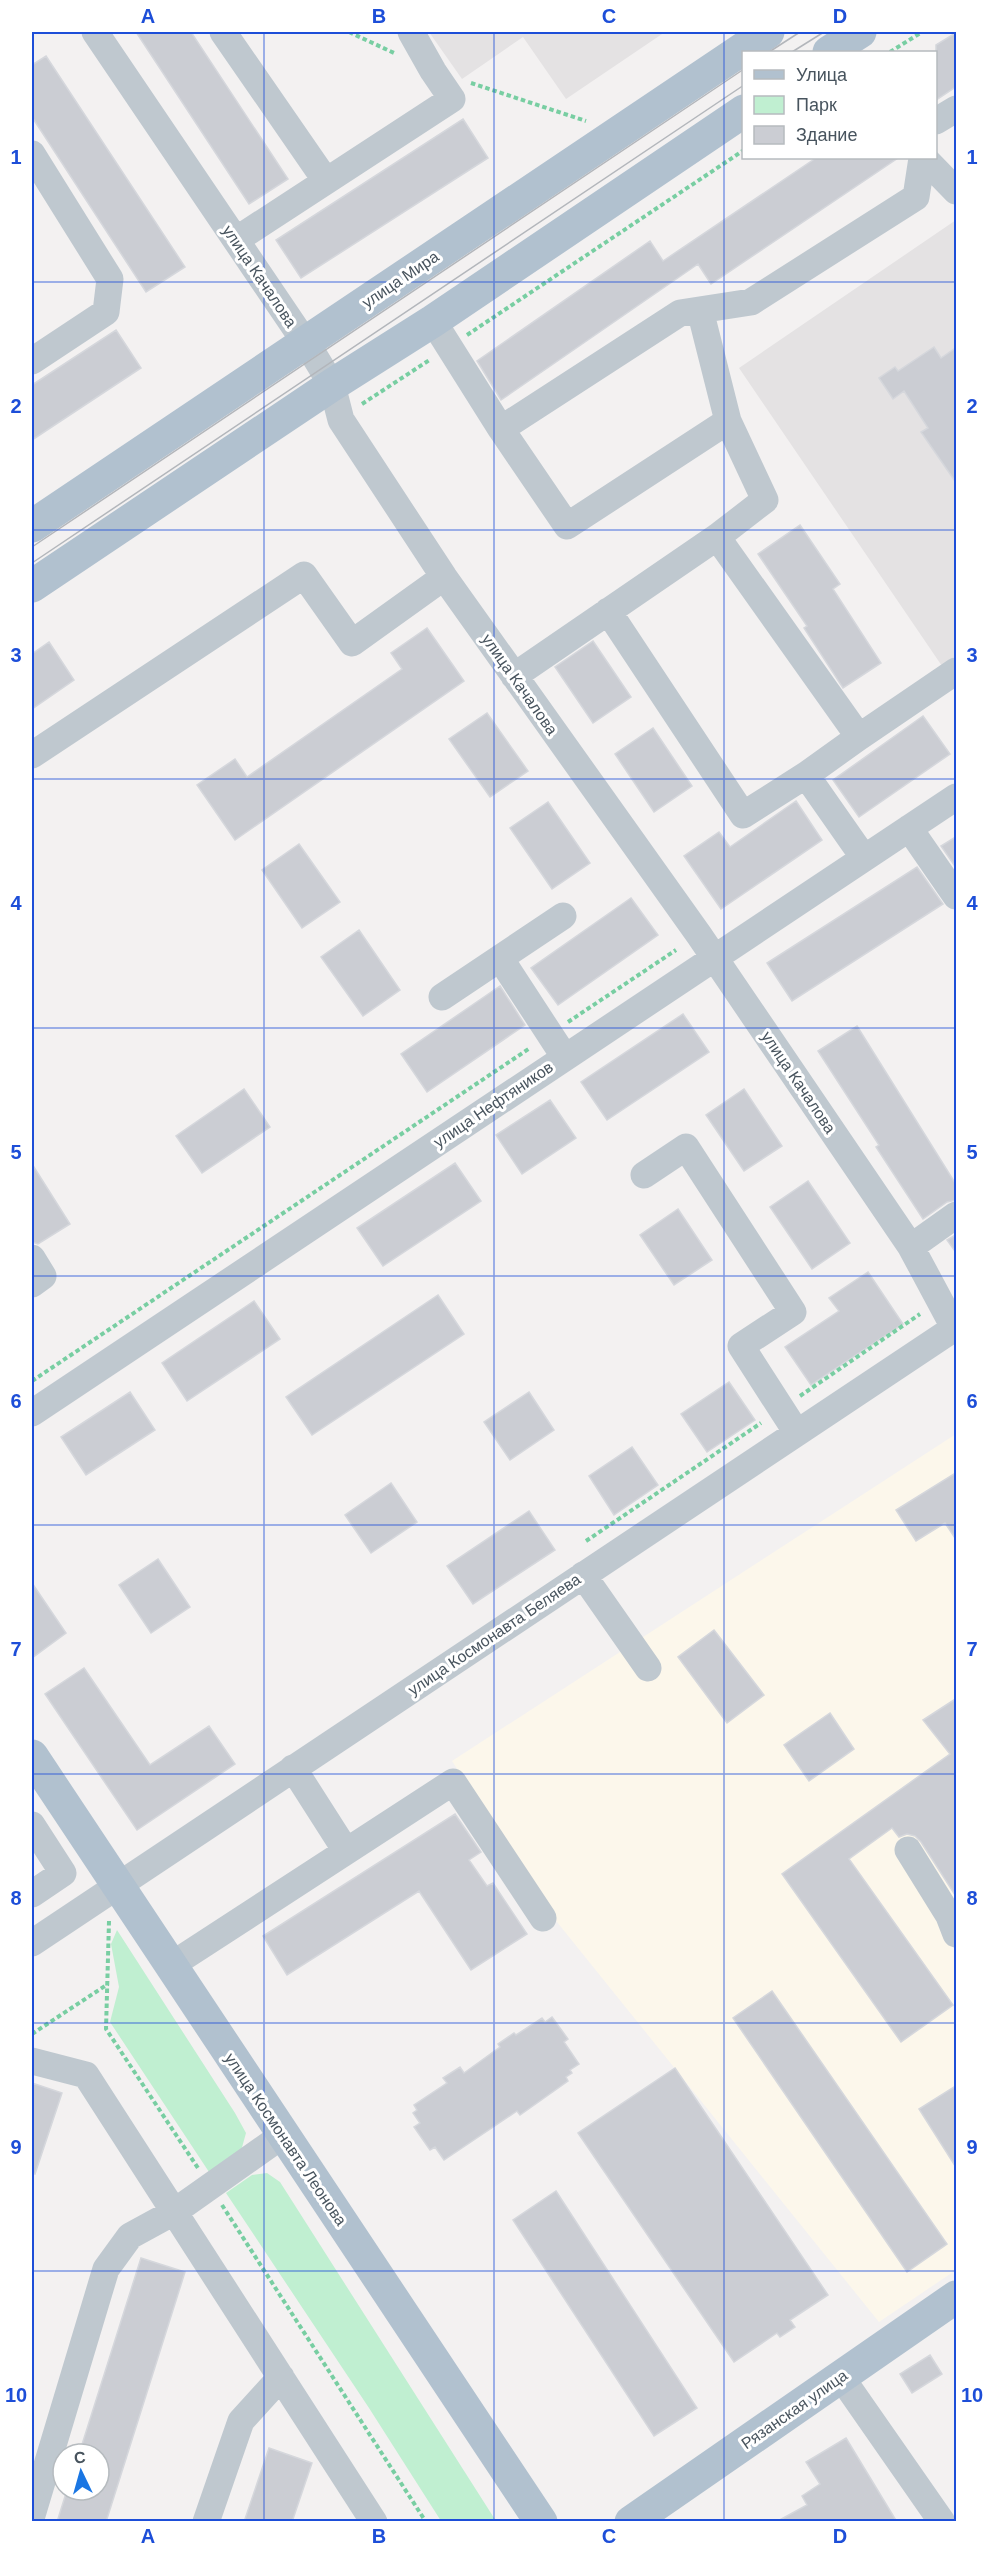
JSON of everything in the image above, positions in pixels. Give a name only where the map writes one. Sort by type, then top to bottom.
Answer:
[{"type":"main road","name":"улица Мира","points":[[32,526],[768,32]]},
{"type":"main road","points":[[831,51],[860,32]]},
{"type":"main road","points":[[32,586],[332,385],[441,334],[742,112]]},
{"type":"main road","name":"улица Космонавта Леонова","points":[[32,1756],[541,2522]]},
{"type":"main road","name":"Рязанская улица","points":[[631,2522],[957,2297]]},
{"type":"street","name":"улица Качалова","points":[[95,32],[305,342],[332,385],[341,420],[444,577],[713,957],[911,1247],[956,1329]]},
{"type":"street","points":[[223,32],[326,181]]},
{"type":"street","points":[[236,240],[452,99],[411,32]]},
{"type":"street","points":[[937,120],[957,108]]},
{"type":"street","points":[[32,154],[110,279],[106,312],[32,361]]},
{"type":"street","points":[[501,429],[680,313],[751,302],[916,197],[923,159]]},
{"type":"street","points":[[924,159],[957,191]]},
{"type":"street","points":[[514,676],[717,537],[765,500],[728,421],[700,310]]},
{"type":"street","points":[[441,334],[501,429],[567,526],[728,421]]},
{"type":"street","points":[[717,537],[859,737]]},
{"type":"street","points":[[32,755],[303,575],[352,643],[444,577]]},
{"type":"street","points":[[608,611],[743,815],[806,775],[957,671]]},
{"type":"street","points":[[806,775],[864,858]]},
{"type":"street","name":"улица Нефтяников","points":[[32,1413],[957,796]]},
{"type":"street","points":[[909,828],[957,896]]},
{"type":"street","points":[[442,997],[563,916]]},
{"type":"street","points":[[501,958],[564,1056]]},
{"type":"street","points":[[644,1175],[686,1147],[793,1312],[741,1346],[797,1433]]},
{"type":"street","points":[[911,1247],[957,1215]]},
{"type":"street","points":[[32,1258],[43,1276],[32,1284]]},
{"type":"street","name":"улица Космонавта Беляева","points":[[32,1942],[956,1329]]},
{"type":"street","points":[[583,1575],[648,1668]]},
{"type":"street","points":[[293,1768],[346,1851]]},
{"type":"street","points":[[170,1966],[453,1782],[543,1918]]},
{"type":"street","points":[[32,1825],[63,1873],[32,1894]]},
{"type":"street","points":[[908,1850],[949,1916],[957,1934]]},
{"type":"street","points":[[32,2061],[86,2075],[374,2522]]},
{"type":"street","points":[[32,2515],[105,2269],[130,2236],[174,2212],[283,2135]]},
{"type":"street","points":[[206,2522],[241,2421],[281,2377]]},
{"type":"street","points":[[840,2377],[942,2522]]},
{"type":"path","points":[[892,51],[922,32]]},
{"type":"path","points":[[341,420],[441,334],[742,151]]},
{"type":"path","points":[[32,1381],[676,950]]},
{"type":"path","points":[[109,1919],[106,2029],[426,2522]]},
{"type":"path","points":[[32,2034],[108,1984]]},
{"type":"shaded area","points":[[429,32],[665,32],[566,99],[523,37],[462,79]]},
{"type":"shaded area","points":[[956,220],[956,656],[942,666],[739,368]]},
{"type":"shaded area","points":[[956,1434],[956,2270],[879,2322],[557,1922],[452,1761]]},
{"type":"green space","points":[[117,1930],[246,2133],[241,2151],[211,2175],[110,2022],[119,1987],[111,1944]]},
{"type":"green space","points":[[267,2173],[280,2182],[496,2521],[441,2521],[226,2193],[252,2175]]},
{"type":"building","points":[[136,32],[191,32],[288,179],[249,204]]},
{"type":"building","points":[[957,32],[957,86],[937,99],[937,51],[936,45]]},
{"type":"building","points":[[46,56],[185,267],[146,292],[32,117],[32,65]]},
{"type":"building","points":[[463,119],[488,158],[301,278],[276,240]]},
{"type":"building","points":[[815,159],[897,159],[711,284],[698,264],[501,400],[477,361],[650,241],[663,261]]},
{"type":"building","points":[[116,330],[141,368],[32,440],[32,385]]},
{"type":"building","points":[[934,347],[941,358],[957,347],[957,484],[921,432],[928,428],[904,391],[893,399],[879,378],[895,367],[898,371]]},
{"type":"building","points":[[800,525],[840,584],[833,589],[881,663],[843,688],[804,628],[807,626],[758,554]]},
{"type":"building","points":[[427,628],[464,681],[235,840],[197,785],[235,759],[247,777],[402,669],[391,653]]},
{"type":"building","points":[[593,641],[631,697],[593,723],[555,667]]},
{"type":"building","points":[[49,642],[74,680],[32,709],[32,654]]},
{"type":"building","points":[[487,713],[528,771],[490,797],[449,739]]},
{"type":"building","points":[[923,716],[950,754],[859,817],[833,780]]},
{"type":"building","points":[[653,728],[692,786],[654,812],[615,754]]},
{"type":"building","points":[[796,801],[822,840],[721,909],[684,856],[719,832],[730,847]]},
{"type":"building","points":[[548,802],[590,863],[552,889],[510,828]]},
{"type":"building","points":[[957,836],[957,869],[941,846]]},
{"type":"building","points":[[299,844],[340,902],[302,928],[262,870]]},
{"type":"building","points":[[917,867],[943,904],[792,1001],[767,963]]},
{"type":"building","points":[[631,898],[658,935],[558,1005],[531,968]]},
{"type":"building","points":[[359,930],[400,990],[363,1016],[321,957]]},
{"type":"building","points":[[500,986],[525,1025],[427,1092],[401,1054]]},
{"type":"building","points":[[683,1014],[709,1052],[607,1120],[581,1082]]},
{"type":"building","points":[[857,1026],[957,1186],[957,1200],[947,1202],[923,1219],[876,1147],[879,1145],[818,1051]]},
{"type":"building","points":[[244,1089],[270,1127],[202,1173],[176,1136]]},
{"type":"building","points":[[744,1089],[782,1146],[744,1171],[706,1115]]},
{"type":"building","points":[[550,1100],[576,1138],[522,1174],[496,1135]]},
{"type":"building","points":[[455,1163],[481,1201],[383,1266],[357,1228]]},
{"type":"building","points":[[32,1164],[70,1224],[38,1244],[32,1242]]},
{"type":"building","points":[[808,1181],[850,1243],[812,1269],[770,1207]]},
{"type":"building","points":[[678,1209],[712,1260],[674,1285],[640,1235]]},
{"type":"building","points":[[957,1234],[957,1254],[947,1240]]},
{"type":"building","points":[[868,1272],[903,1324],[811,1385],[785,1347],[839,1311],[829,1298]]},
{"type":"building","points":[[438,1295],[464,1334],[312,1435],[286,1397]]},
{"type":"building","points":[[254,1301],[280,1339],[187,1401],[162,1363]]},
{"type":"building","points":[[729,1382],[755,1420],[707,1452],[681,1414]]},
{"type":"building","points":[[130,1392],[155,1430],[86,1475],[61,1437]]},
{"type":"building","points":[[529,1392],[554,1430],[510,1460],[484,1422]]},
{"type":"building","points":[[632,1447],[658,1485],[614,1515],[589,1476]]},
{"type":"building","points":[[957,1472],[957,1541],[945,1523],[916,1541],[896,1510]]},
{"type":"building","points":[[391,1483],[417,1522],[371,1553],[345,1515]]},
{"type":"building","points":[[529,1511],[555,1550],[473,1604],[447,1566]]},
{"type":"building","points":[[158,1559],[190,1607],[151,1633],[119,1585]]},
{"type":"building","points":[[32,1583],[66,1633],[32,1658]]},
{"type":"building","points":[[714,1630],[764,1695],[727,1723],[678,1657]]},
{"type":"building","points":[[84,1668],[150,1765],[209,1726],[235,1764],[137,1830],[45,1694]]},
{"type":"building","points":[[957,1698],[957,1898],[915,1836],[907,1834],[899,1837],[892,1828],[849,1859],[953,2005],[901,2042],[782,1874],[950,1754],[923,1720]]},
{"type":"building","points":[[830,1713],[854,1749],[809,1781],[784,1745]]},
{"type":"building","points":[[455,1814],[481,1852],[469,1860],[487,1886],[493,1883],[527,1934],[471,1970],[419,1891],[287,1975],[263,1936]]},
{"type":"building","points":[[772,1991],[947,2244],[907,2272],[733,2018]]},
{"type":"building","points":[[552,2017],[568,2039],[564,2042],[579,2064],[570,2070],[572,2073],[566,2077],[568,2081],[520,2115],[517,2111],[444,2160],[435,2147],[430,2150],[414,2127],[420,2123],[413,2113],[417,2110],[414,2105],[447,2083],[443,2078],[460,2067],[464,2073],[500,2047],[498,2044],[514,2033],[516,2035],[542,2018],[545,2022]]},
{"type":"building","points":[[675,2068],[828,2295],[790,2320],[795,2327],[780,2337],[777,2333],[734,2362],[578,2133]]},
{"type":"building","points":[[32,2083],[62,2093],[35,2174],[32,2173]]},
{"type":"building","points":[[957,2085],[957,2169],[919,2109]]},
{"type":"building","points":[[556,2191],[697,2408],[654,2436],[513,2220]]},
{"type":"building","points":[[141,2258],[185,2272],[106,2522],[57,2522],[63,2502],[111,2502],[111,2442],[83,2442]]},
{"type":"building","points":[[930,2355],[942,2374],[912,2393],[900,2374]]},
{"type":"building","points":[[846,2438],[897,2522],[776,2522],[807,2505],[802,2496],[820,2484],[806,2462]]},
{"type":"building","points":[[269,2448],[312,2463],[292,2522],[244,2522]]},
{"type":"tram line","points":[[771,51],[800,32]]},
{"type":"tram line","points":[[794,51],[824,32]]},
{"type":"tram line","points":[[32,547],[742,70]]},
{"type":"tram line","points":[[32,563],[742,86]]}]
